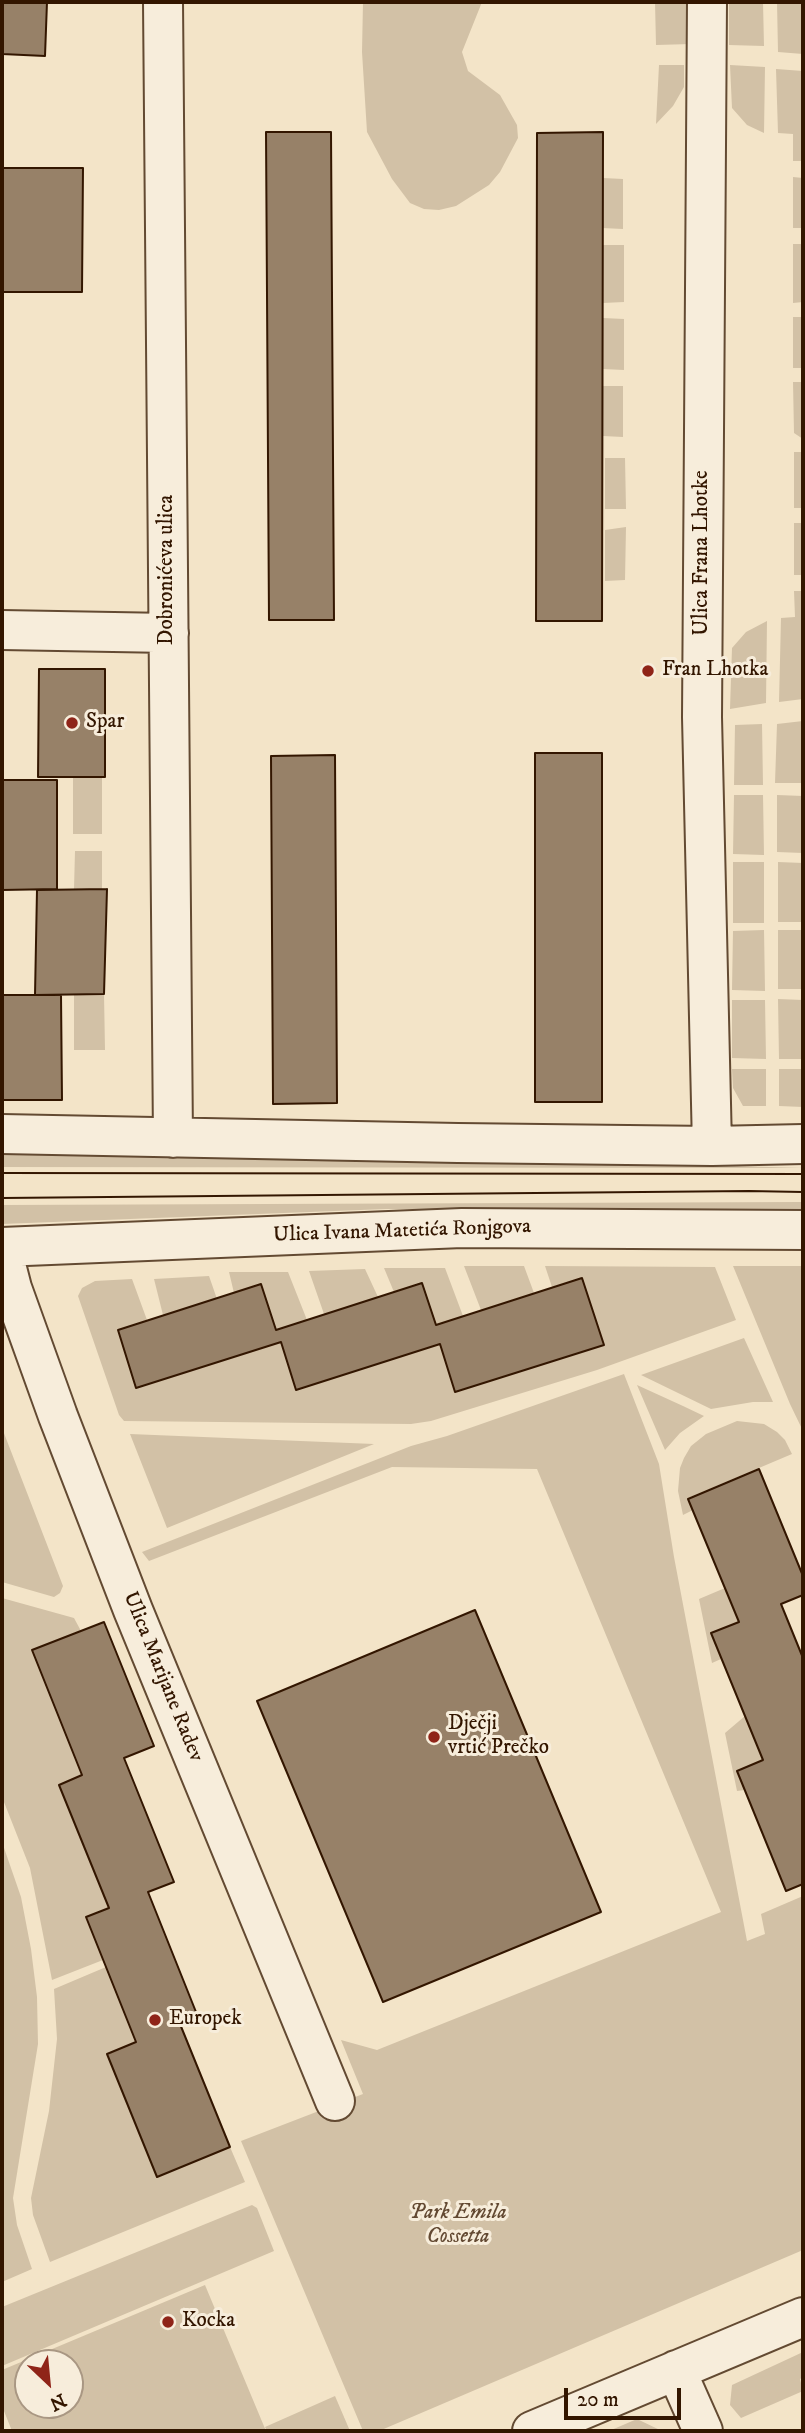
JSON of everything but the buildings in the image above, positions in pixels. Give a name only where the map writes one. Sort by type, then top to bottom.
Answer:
[{"type":"street","name":"Dobronićeva ulica","points":[[163,2],[173,1138]]},
{"type":"street","name":"Ulica Frana Lhotke","points":[[707,2],[702,717],[712,1146]]},
{"type":"street","points":[[2,630],[169,633]]},
{"type":"street","points":[[2,1134],[712,1146],[803,1144]]},
{"type":"street","name":"Ulica Ivana Matetića Ronjgova","points":[[2,1248],[462,1228],[803,1230]]},
{"type":"street","name":"Ulica Marijane Radev","points":[[2,1248],[12,1288],[58,1416],[133,1610],[335,2101]]},
{"type":"street","points":[[532,2431],[803,2317]]},
{"type":"street","points":[[676,2370],[703,2431]]},
{"type":"green space","points":[[363,2],[482,2],[462,52],[468,71],[500,95],[517,125],[518,138],[500,172],[489,185],[456,206],[439,210],[424,209],[410,203],[392,179],[367,132],[362,52]]},
{"type":"green space","points":[[655,2],[690,2],[691,44],[656,45]]},
{"type":"green space","points":[[729,2],[763,2],[764,46],[729,45]]},
{"type":"green space","points":[[777,2],[803,2],[803,54],[778,52]]},
{"type":"green space","points":[[659,65],[684,65],[684,87],[673,106],[656,124]]},
{"type":"green space","points":[[730,65],[765,67],[764,133],[747,125],[732,108]]},
{"type":"green space","points":[[776,69],[803,71],[803,161],[793,161],[793,134],[778,133]]},
{"type":"green space","points":[[793,177],[803,178],[803,228],[793,228]]},
{"type":"green space","points":[[603,178],[623,179],[623,229],[602,228]]},
{"type":"green space","points":[[793,244],[803,244],[803,302],[793,303]]},
{"type":"green space","points":[[603,245],[624,245],[624,302],[603,303]]},
{"type":"green space","points":[[793,317],[803,317],[803,368],[793,368]]},
{"type":"green space","points":[[603,318],[624,319],[624,370],[603,369]]},
{"type":"green space","points":[[793,382],[803,382],[803,439],[794,433]]},
{"type":"green space","points":[[603,386],[623,386],[623,437],[603,436]]},
{"type":"green space","points":[[794,452],[803,452],[803,508],[794,508]]},
{"type":"green space","points":[[605,458],[625,458],[626,509],[605,509]]},
{"type":"green space","points":[[794,523],[803,523],[803,575],[794,575]]},
{"type":"green space","points":[[626,527],[625,580],[605,581],[605,530]]},
{"type":"green space","points":[[794,591],[803,591],[803,699],[779,702],[781,618],[795,617]]},
{"type":"green space","points":[[767,621],[766,703],[730,709],[732,648],[746,632]]},
{"type":"green space","points":[[803,721],[803,783],[775,783],[777,724]]},
{"type":"green space","points":[[762,724],[763,785],[734,785],[735,725]]},
{"type":"green space","points":[[73,777],[102,778],[102,834],[73,834]]},
{"type":"green space","points":[[734,795],[763,795],[764,855],[733,854]]},
{"type":"green space","points":[[777,795],[803,796],[803,853],[777,852]]},
{"type":"green space","points":[[75,851],[102,851],[102,889],[74,889]]},
{"type":"green space","points":[[733,862],[764,862],[764,923],[733,923]]},
{"type":"green space","points":[[778,862],[803,863],[803,922],[778,922]]},
{"type":"green space","points":[[764,930],[765,991],[732,990],[733,931]]},
{"type":"green space","points":[[778,930],[803,930],[803,989],[778,989]]},
{"type":"green space","points":[[104,994],[105,1050],[74,1050],[74,995]]},
{"type":"green space","points":[[778,999],[803,1000],[803,1059],[779,1059]]},
{"type":"green space","points":[[732,1000],[765,1000],[766,1059],[732,1058]]},
{"type":"green space","points":[[732,1069],[766,1069],[766,1106],[743,1106],[733,1088]]},
{"type":"green space","points":[[779,1069],[803,1069],[803,1107],[779,1106]]},
{"type":"green space","points":[[2,1154],[701,1165],[803,1168],[2,1167]]},
{"type":"green space","points":[[803,1202],[803,1210],[386,1209],[2,1224],[2,1205]]},
{"type":"green space","points":[[464,1266],[524,1266],[534,1293],[481,1310]]},
{"type":"green space","points":[[545,1266],[715,1267],[736,1320],[597,1370],[431,1421],[411,1424],[124,1421],[119,1415],[78,1296],[82,1288],[95,1281],[132,1279],[147,1320],[118,1330],[137,1387],[281,1342],[296,1389],[440,1344],[455,1392],[604,1344],[582,1278],[552,1287]]},
{"type":"green space","points":[[733,1266],[803,1266],[803,1431],[790,1404]]},
{"type":"green space","points":[[384,1268],[445,1268],[463,1316],[436,1325],[422,1283],[394,1292]]},
{"type":"green space","points":[[365,1269],[378,1297],[324,1314],[309,1271]]},
{"type":"green space","points":[[229,1272],[288,1272],[307,1320],[276,1330],[234,1293]]},
{"type":"green space","points":[[209,1276],[217,1299],[163,1315],[154,1279]]},
{"type":"green space","points":[[744,1338],[773,1402],[753,1402],[711,1409],[641,1375]]},
{"type":"green space","name":"Park Emila Cossetta","points":[[624,1374],[659,1464],[674,1557],[747,1941],[765,1934],[761,1914],[803,1896],[803,2250],[379,2431],[363,2431],[241,2141],[363,2094],[341,2040],[377,2050],[721,1912],[537,1469],[392,1467],[149,1561],[142,1552],[411,1446]]},
{"type":"green space","points":[[637,1385],[704,1416],[680,1433],[665,1450]]},
{"type":"green space","points":[[737,1421],[764,1424],[785,1440],[792,1454],[688,1498],[693,1510],[683,1515],[678,1491],[680,1468],[684,1458],[691,1446],[706,1434]]},
{"type":"green space","points":[[2,1428],[63,1586],[60,1593],[54,1597],[2,1582]]},
{"type":"green space","points":[[130,1434],[374,1444],[167,1528]]},
{"type":"green space","points":[[725,1588],[739,1622],[711,1633],[721,1659],[712,1663],[699,1599]]},
{"type":"green space","points":[[2,1598],[74,1618],[81,1631],[32,1651],[82,1775],[59,1785],[109,1908],[86,1918],[103,1960],[52,1980],[30,1868],[2,1797]]},
{"type":"green space","points":[[745,1716],[763,1760],[737,1771],[745,1790],[737,1791],[725,1733]]},
{"type":"green space","points":[[2,1842],[21,1897],[31,1949],[37,1997],[38,2044],[13,2198],[17,2225],[32,2269],[2,2282]]},
{"type":"green space","points":[[106,1967],[136,2042],[107,2054],[157,2177],[230,2147],[245,2182],[50,2262],[33,2215],[31,2198],[49,2111],[57,2039],[54,1989]]},
{"type":"green space","points":[[252,2205],[257,2208],[274,2251],[42,2349],[14,2349],[14,2361],[2,2366],[2,2307]]},
{"type":"green space","name":"Kocka","points":[[205,2285],[266,2431],[12,2431],[2,2406],[2,2370],[14,2365],[14,2419],[84,2419],[84,2349],[52,2349]]},
{"type":"green space","points":[[803,2352],[803,2377],[800,2379],[803,2391],[741,2418],[730,2405],[732,2385]]},
{"type":"green space","points":[[335,2396],[350,2431],[267,2431],[265,2427]]},
{"type":"green space","points":[[637,2419],[662,2431],[609,2431]]},
{"type":"tram line","points":[[2,1173],[803,1174]]},
{"type":"tram line","points":[[2,1198],[803,1192]]},
{"type":"place","name":"Fran Lhotka","points":[[648,671]]},
{"type":"place","name":"Spar","points":[[72,723]]},
{"type":"place","name":"Dječji vrtić Prečko","points":[[434,1737]]},
{"type":"place","name":"Europek","points":[[155,2020]]},
{"type":"place","name":"Kocka","points":[[168,2322]]}]
